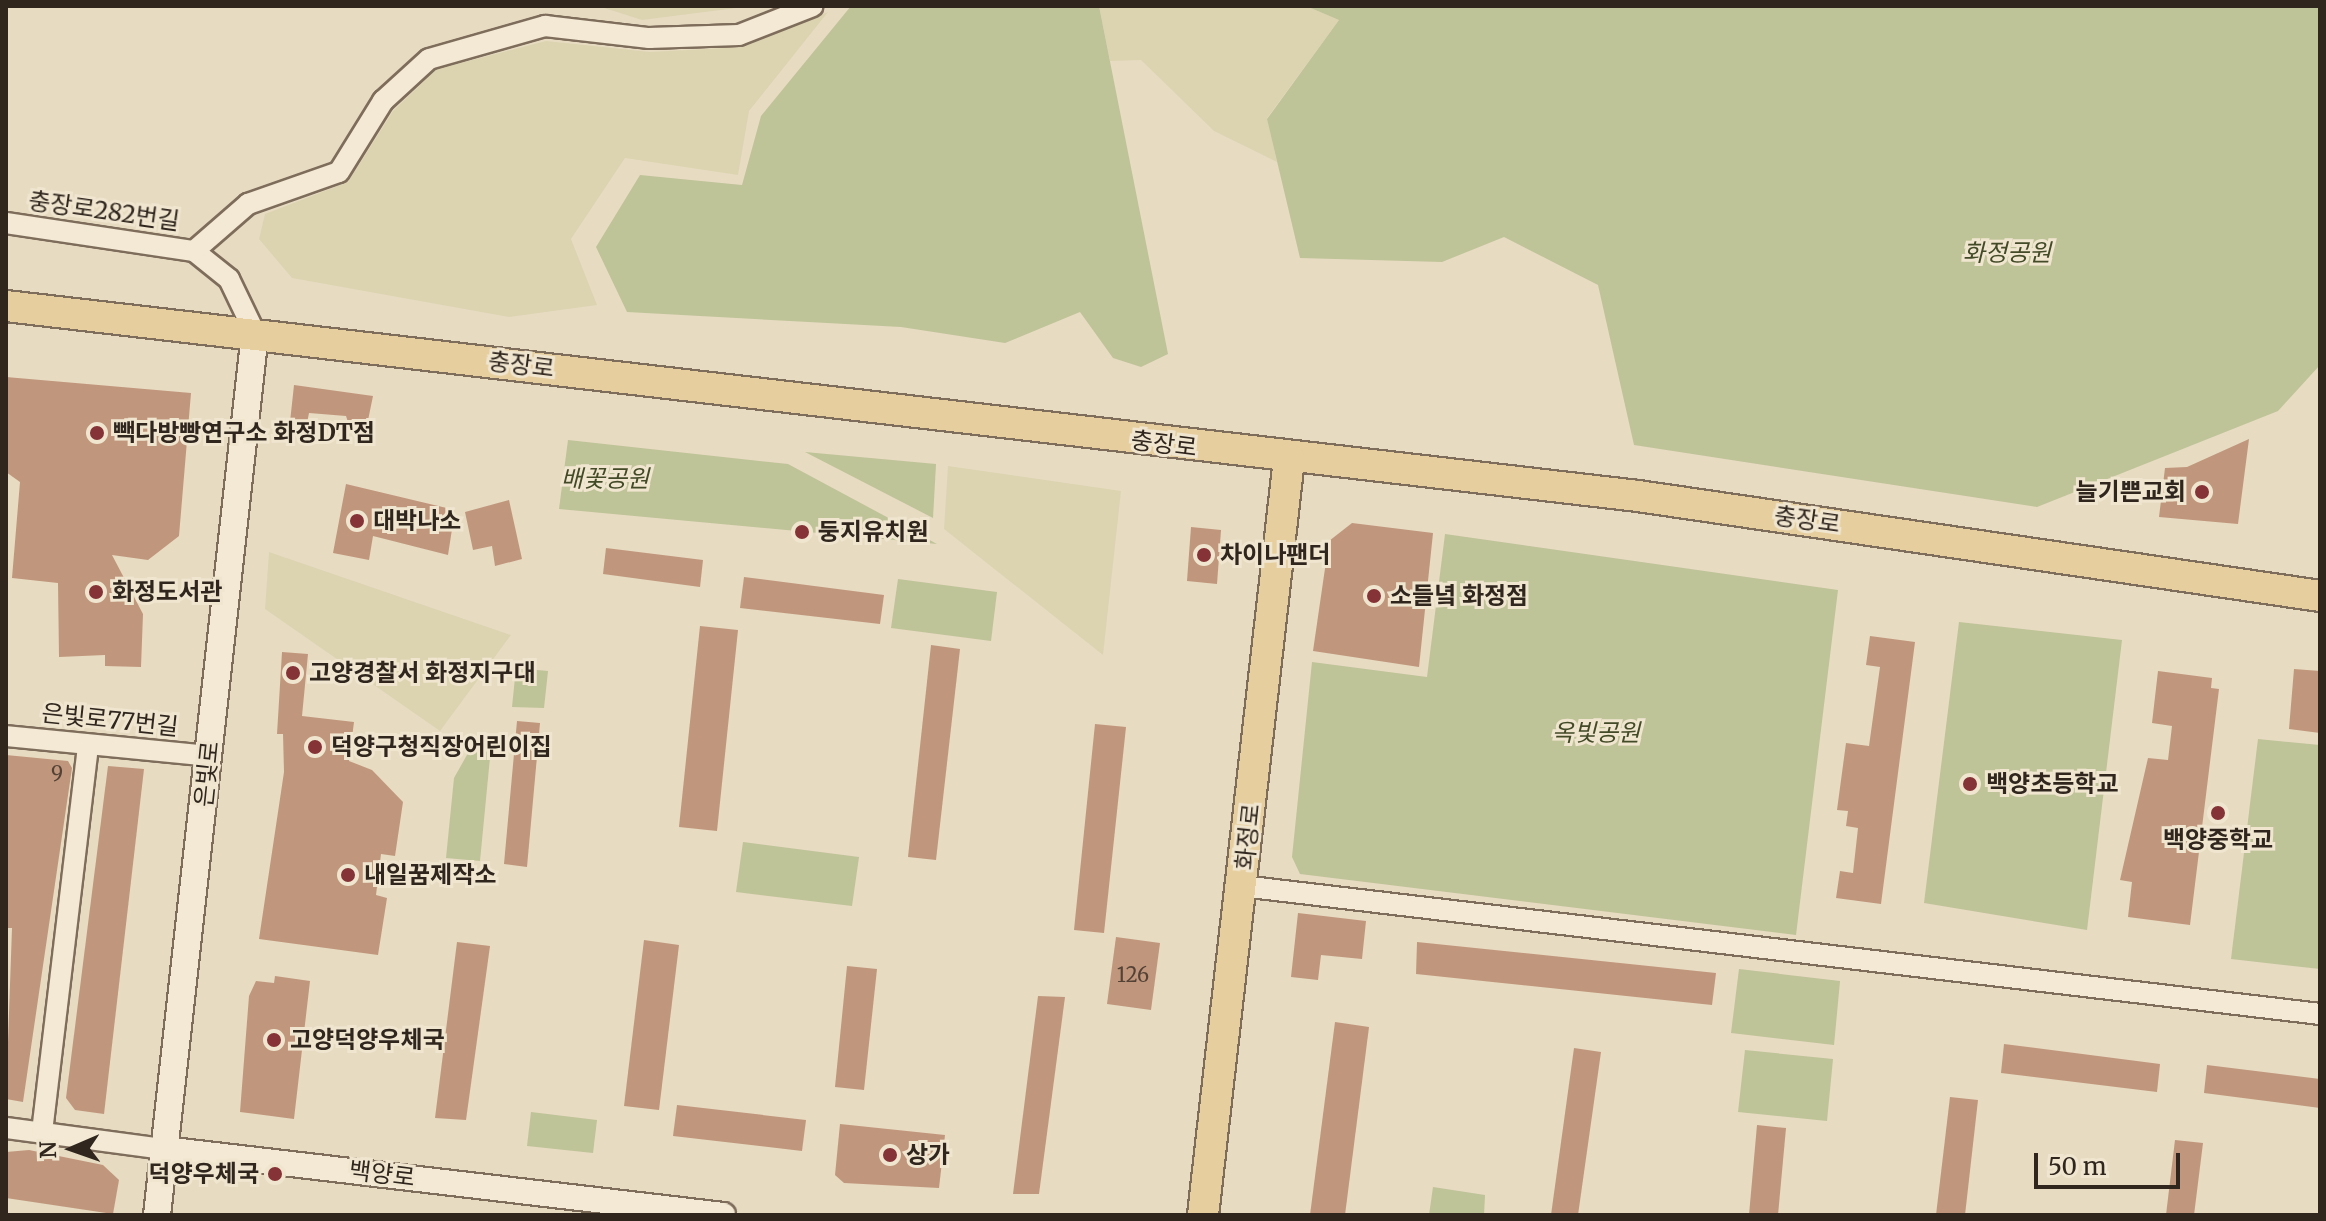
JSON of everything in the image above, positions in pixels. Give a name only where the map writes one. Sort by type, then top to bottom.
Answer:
[{"type":"main road","name":"충장로","points":[[6,306],[255,333],[1289,459],[1638,496],[2320,596]]},
{"type":"main road","name":"은빛로","points":[[157,1215],[255,333]]},
{"type":"main road","name":"화정로","points":[[1203,1215],[1289,459]]},
{"type":"street","name":"충장로282번길","points":[[194,251],[248,204],[339,172],[383,101],[429,59],[545,26],[649,38],[739,35],[813,6]]},
{"type":"street","name":"충장로282번길","points":[[6,223],[194,251],[229,279],[255,333]]},
{"type":"street","name":"은빛로77번길","points":[[6,736],[209,756]]},
{"type":"street","points":[[42,1132],[88,745]]},
{"type":"street","points":[[1242,886],[2320,1014]]},
{"type":"street","name":"백양로","points":[[6,1128],[669,1212],[723,1215]]},
{"type":"shaded area","points":[[598,6],[752,6],[642,20]]},
{"type":"shaded area","points":[[1099,6],[1306,6],[1339,20],[1267,118],[1277,162],[1214,131],[1141,60],[1110,61]]},
{"type":"shaded area","points":[[828,12],[749,111],[738,175],[625,158],[571,239],[597,305],[509,317],[292,278],[259,239],[265,214],[348,182],[393,111],[437,69],[546,41],[650,52],[743,47]]},
{"type":"shaded area","points":[[948,466],[1121,491],[1103,655],[944,529]]},
{"type":"shaded area","points":[[269,552],[511,635],[440,731],[265,609]]},
{"type":"green space","points":[[851,6],[1099,6],[1168,354],[1141,367],[1113,358],[1080,312],[1005,343],[901,327],[627,312],[596,247],[640,175],[742,185],[761,116]]},
{"type":"green space","name":"화정공원","points":[[1306,6],[2320,6],[2320,365],[2278,411],[2037,507],[1634,445],[1598,285],[1504,237],[1442,262],[1300,258],[1267,119],[1339,20]]},
{"type":"green space","name":"배꽃공원","points":[[568,440],[788,464],[937,544],[559,509]]},
{"type":"green space","points":[[805,452],[936,464],[933,518]]},
{"type":"green space","name":"옥빛공원","points":[[1445,534],[1838,590],[1796,935],[1300,874],[1292,857],[1312,662],[1427,677]]},
{"type":"green space","points":[[898,579],[997,592],[991,641],[891,628]]},
{"type":"green space","points":[[1959,622],[2122,640],[2087,930],[1924,903]]},
{"type":"green space","points":[[516,668],[548,671],[544,708],[512,707]]},
{"type":"green space","points":[[2258,739],[2320,745],[2320,969],[2231,959]]},
{"type":"green space","points":[[472,746],[491,747],[480,861],[446,858],[454,778]]},
{"type":"green space","points":[[743,842],[859,857],[852,906],[736,892]]},
{"type":"green space","points":[[1739,969],[1840,981],[1834,1045],[1731,1033]]},
{"type":"green space","points":[[1745,1050],[1833,1059],[1827,1121],[1738,1112]]},
{"type":"green space","points":[[531,1112],[597,1120],[593,1153],[527,1146]]},
{"type":"green space","points":[[1433,1187],[1485,1195],[1484,1215],[1429,1215]]},
{"type":"building","name":"빽다방빵연구소 화정DT점","points":[[6,377],[191,393],[179,536],[148,560],[112,555],[143,614],[141,667],[105,666],[105,655],[59,657],[58,583],[12,578],[20,482],[6,472]]},
{"type":"building","points":[[294,385],[373,396],[366,430],[350,428],[346,416],[309,413],[307,423],[290,422]]},
{"type":"building","name":"늘기쁜교회","points":[[2249,439],[2238,524],[2159,517],[2165,468],[2187,467]]},
{"type":"building","points":[[346,484],[455,510],[448,555],[373,536],[369,560],[333,553]]},
{"type":"building","points":[[509,500],[522,559],[495,566],[492,546],[473,550],[465,512]]},
{"type":"building","name":"소들녘 화정점","points":[[1352,523],[1433,533],[1419,667],[1313,651],[1329,541]]},
{"type":"building","name":"차이나팬더","points":[[1191,527],[1221,530],[1217,584],[1187,581]]},
{"type":"building","points":[[606,548],[703,560],[700,587],[603,574]]},
{"type":"building","points":[[744,577],[884,595],[880,624],[740,608]]},
{"type":"building","points":[[700,626],[738,630],[717,831],[679,827]]},
{"type":"building","points":[[1870,636],[1915,642],[1881,904],[1836,898],[1840,871],[1853,873],[1858,828],[1846,826],[1848,811],[1837,810],[1846,743],[1869,746],[1880,667],[1866,665]]},
{"type":"building","points":[[931,645],[960,649],[936,860],[908,857]]},
{"type":"building","name":"내일꿈제작소","points":[[282,652],[308,654],[302,716],[354,722],[349,761],[372,770],[403,802],[395,856],[381,854],[376,895],[387,898],[378,955],[259,939],[284,772],[283,734],[277,734]]},
{"type":"building","points":[[2294,669],[2320,671],[2320,733],[2289,729]]},
{"type":"building","points":[[2158,671],[2212,678],[2211,688],[2219,689],[2190,925],[2128,917],[2132,882],[2120,880],[2148,758],[2168,760],[2172,726],[2152,723]]},
{"type":"building","points":[[517,721],[540,723],[527,867],[504,864]]},
{"type":"building","points":[[1095,724],[1126,727],[1104,933],[1074,930]]},
{"type":"building","points":[[6,755],[68,761],[72,768],[23,1102],[6,1099],[12,928],[6,928]]},
{"type":"building","points":[[108,766],[144,769],[104,1114],[75,1110],[66,1098]]},
{"type":"building","points":[[1298,913],[1366,921],[1362,959],[1321,955],[1318,980],[1291,977]]},
{"type":"building","points":[[1116,937],[1160,943],[1151,1010],[1107,1004]]},
{"type":"building","points":[[644,940],[679,945],[659,1110],[624,1106]]},
{"type":"building","points":[[457,942],[490,946],[466,1120],[435,1118]]},
{"type":"building","points":[[1417,942],[1716,973],[1712,1005],[1416,974]]},
{"type":"building","points":[[847,966],[877,969],[864,1090],[835,1087]]},
{"type":"building","name":"고양덕양우체국","points":[[275,976],[310,981],[294,1119],[240,1112],[249,996],[256,981],[274,983]]},
{"type":"building","points":[[1038,996],[1065,997],[1039,1194],[1013,1194]]},
{"type":"building","points":[[1335,1022],[1369,1027],[1345,1215],[1310,1215]]},
{"type":"building","points":[[2004,1044],[2160,1064],[2157,1092],[2001,1073]]},
{"type":"building","points":[[1574,1048],[1601,1052],[1578,1215],[1551,1215]]},
{"type":"building","points":[[2207,1065],[2320,1079],[2320,1108],[2204,1093]]},
{"type":"building","points":[[1950,1097],[1978,1100],[1965,1215],[1936,1215]]},
{"type":"building","points":[[677,1105],[806,1120],[802,1151],[673,1136]]},
{"type":"building","name":"상가","points":[[840,1124],[945,1135],[939,1188],[844,1183],[835,1175]]},
{"type":"building","points":[[1757,1125],[1786,1128],[1778,1215],[1749,1215]]},
{"type":"building","points":[[2175,1140],[2203,1143],[2194,1215],[2166,1215]]},
{"type":"building","points":[[29,1150],[103,1165],[119,1180],[113,1214],[6,1198],[6,1152]]},
{"type":"place","name":"빽다방빵연구소 화정DT점","points":[[97,433]]},
{"type":"place","name":"늘기쁜교회","points":[[2202,492]]},
{"type":"place","name":"대박나소","points":[[357,521]]},
{"type":"place","name":"둥지유치원","points":[[802,532]]},
{"type":"place","name":"차이나팬더","points":[[1204,555]]},
{"type":"place","name":"화정도서관","points":[[96,592]]},
{"type":"place","name":"소들녘 화정점","points":[[1374,596]]},
{"type":"place","name":"고양경찰서 화정지구대","points":[[293,673]]},
{"type":"place","name":"덕양구청직장어린이집","points":[[315,747]]},
{"type":"place","name":"백양초등학교","points":[[1970,784]]},
{"type":"place","name":"백양중학교","points":[[2218,813]]},
{"type":"place","name":"내일꿈제작소","points":[[348,875]]},
{"type":"place","name":"고양덕양우체국","points":[[274,1040]]},
{"type":"place","name":"상가","points":[[890,1155]]},
{"type":"place","name":"덕양우체국","points":[[275,1174]]}]
